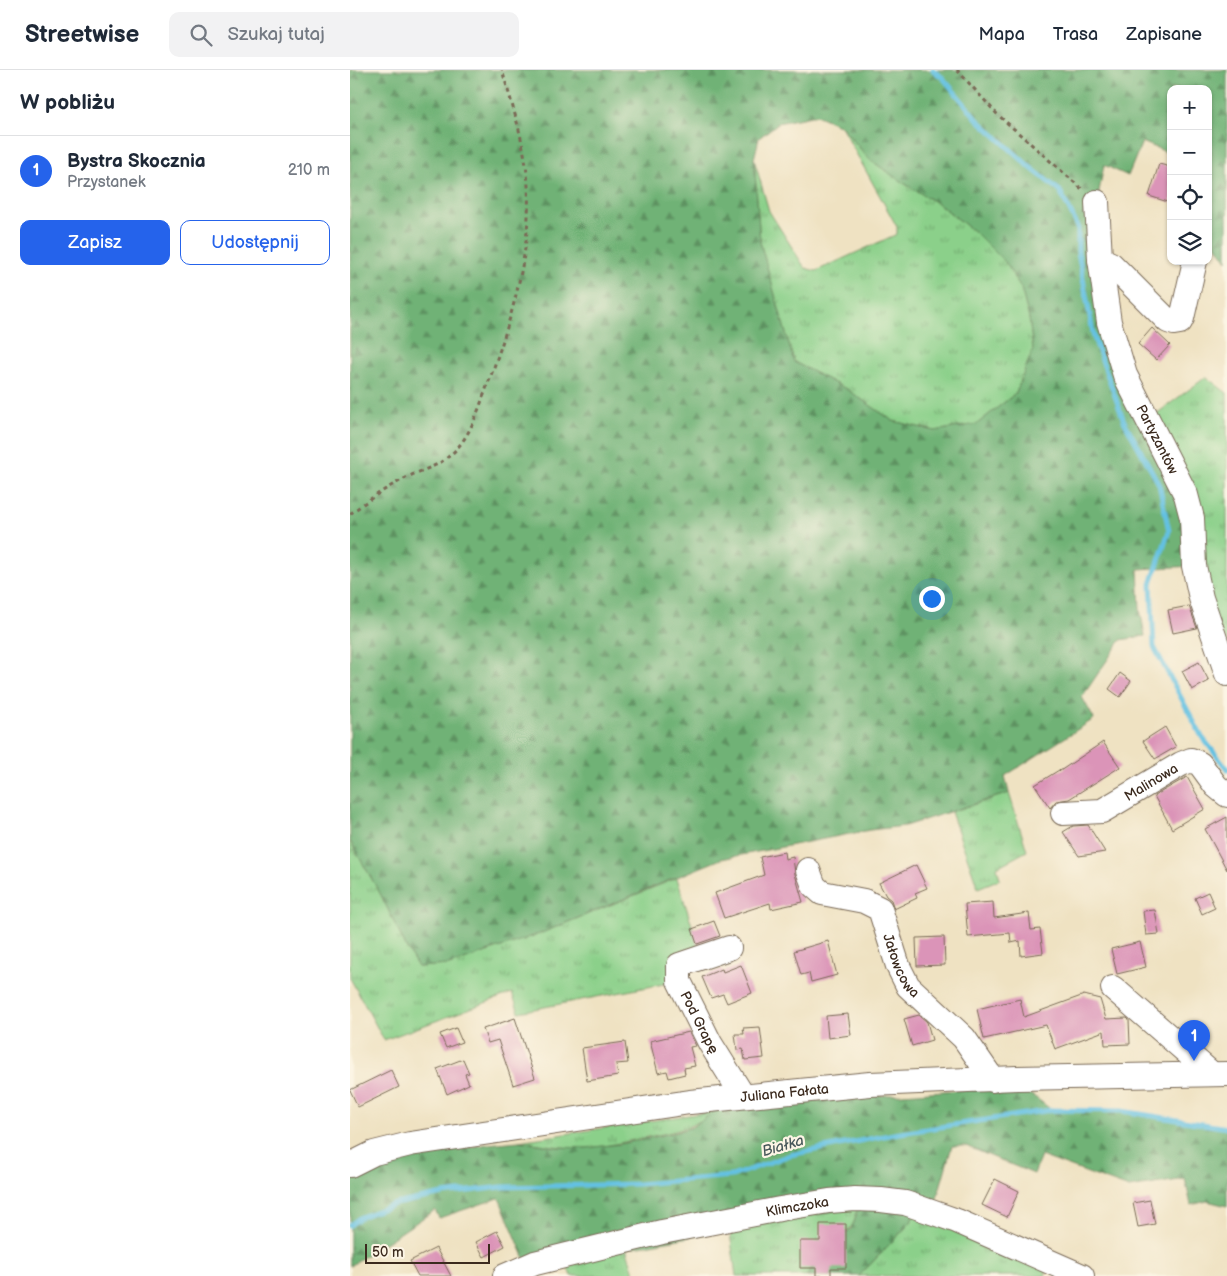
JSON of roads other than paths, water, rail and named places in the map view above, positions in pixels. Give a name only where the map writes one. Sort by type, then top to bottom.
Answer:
[{"type":"street","name":"Partyzantów","points":[[1097,202],[1100,259],[1109,322],[1125,375],[1186,495],[1192,518],[1194,566],[1200,598],[1227,674]]},
{"type":"street","points":[[1100,259],[1111,264],[1168,321],[1174,323],[1180,322],[1182,318],[1194,265]]},
{"type":"street","name":"Malinowa","points":[[1063,813],[1102,811],[1191,760],[1200,764],[1216,786],[1227,795]]},
{"type":"street","name":"Jałowcowa","points":[[808,870],[814,886],[822,893],[864,901],[880,910],[898,966],[908,986],[964,1038],[993,1080]]},
{"type":"street","name":"Pod Grapę","points":[[728,948],[679,965],[679,981],[710,1043],[744,1096]]},
{"type":"street","points":[[1113,988],[1219,1074]]},
{"type":"street","name":"Juliana Fałata","points":[[350,1165],[374,1153],[410,1144],[690,1102],[744,1096],[870,1084],[1219,1074]]},
{"type":"street","name":"Klimczoka","points":[[505,1276],[535,1263],[662,1232],[780,1209],[855,1199],[905,1203],[957,1220],[1082,1276]]},
{"type":"waterway","points":[[933,70],[943,78],[978,120],[1031,168],[1060,191],[1078,227],[1078,252],[1094,338],[1124,421],[1159,484],[1169,531],[1151,584],[1154,647],[1202,737],[1227,769]]},
{"type":"waterway","name":"Białka","points":[[350,1225],[361,1217],[395,1204],[443,1194],[502,1187],[638,1184],[732,1176],[790,1155],[894,1134],[1051,1110],[1122,1111],[1227,1128]]},
{"type":"place","name":"Bystra Skocznia","points":[[1194,1061]]}]
